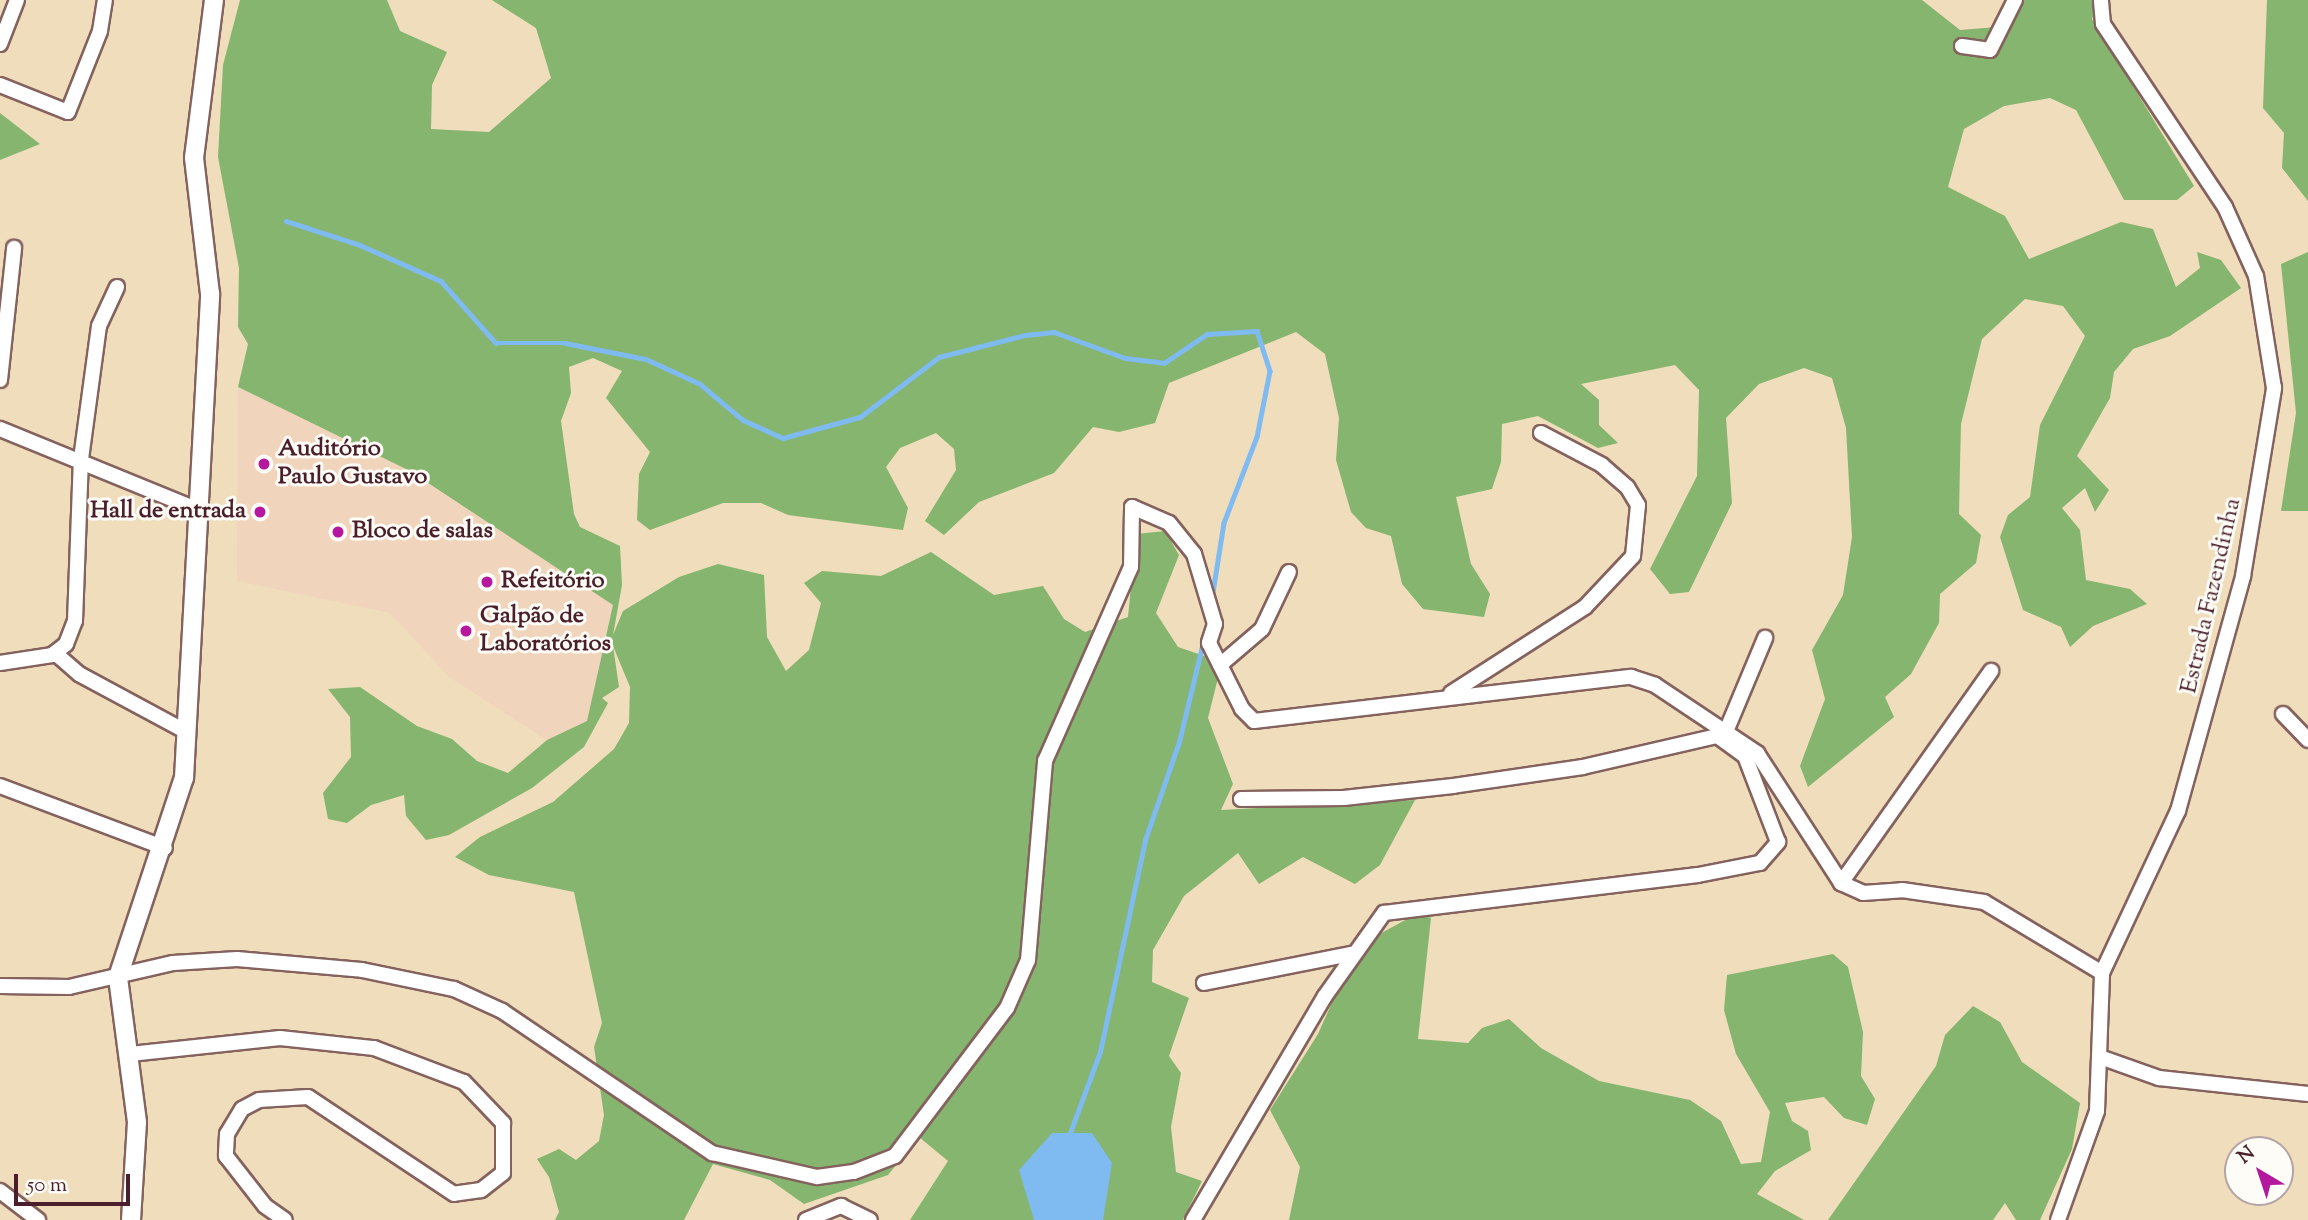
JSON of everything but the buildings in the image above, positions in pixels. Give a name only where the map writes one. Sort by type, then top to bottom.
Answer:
[{"type":"street","points":[[0,44],[17,0]]},
{"type":"street","points":[[0,85],[68,112],[100,31],[104,0]]},
{"type":"street","points":[[131,1220],[137,1150],[130,1054],[118,977],[165,848],[184,778],[210,295],[194,158],[214,0]]},
{"type":"street","points":[[1962,46],[1990,50],[2015,0]]},
{"type":"street","name":"Estrada Fazendinha","points":[[2058,1220],[2097,1111],[2102,973],[2127,912],[2165,849],[2182,799],[2244,576],[2274,388],[2251,264],[2225,207],[2103,24],[2101,0]]},
{"type":"street","points":[[0,380],[6,267],[14,248]]},
{"type":"street","points":[[0,663],[55,653],[75,621],[80,593],[81,459],[99,326],[117,288]]},
{"type":"street","points":[[0,429],[81,459],[198,510]]},
{"type":"street","points":[[1450,694],[1585,607],[1633,556],[1638,505],[1627,487],[1602,465],[1541,433]]},
{"type":"street","points":[[0,986],[69,987],[173,963],[237,958],[362,970],[454,989],[549,1038],[712,1153],[817,1177],[854,1172],[895,1156],[925,1123],[1016,989],[1028,960],[1045,761],[1130,567],[1132,508],[1179,531],[1194,554],[1205,598],[1215,624],[1209,643],[1242,709],[1267,723],[1450,694],[1506,694],[1631,677],[1727,729],[1757,753],[1841,883],[1863,893],[1902,890],[1984,902],[2102,973]]},
{"type":"street","points":[[1220,665],[1262,629],[1289,572]]},
{"type":"street","points":[[1727,729],[1765,638]]},
{"type":"street","points":[[55,653],[79,674],[185,731]]},
{"type":"street","points":[[1841,883],[1991,671]]},
{"type":"street","points":[[2283,714],[2308,740]]},
{"type":"street","points":[[1193,1220],[1351,954],[1373,924],[1395,907],[1760,863],[1777,842],[1775,827],[1745,757],[1717,736],[1583,766],[1453,786],[1344,798],[1241,799]]},
{"type":"street","points":[[0,786],[165,848]]},
{"type":"street","points":[[1204,982],[1351,954]]},
{"type":"street","points":[[130,1054],[279,1038],[374,1048],[464,1082],[503,1123],[503,1172],[481,1190],[454,1194],[308,1097],[259,1100],[242,1109],[227,1134],[226,1156],[265,1206],[285,1220]]},
{"type":"street","points":[[2100,1057],[2158,1078],[2308,1094]]},
{"type":"street","points":[[0,1191],[38,1220]]},
{"type":"street","points":[[13,1220],[17,1204]]},
{"type":"street","points":[[806,1220],[841,1206],[870,1220]]},
{"type":"shaded area","points":[[238,387],[410,471],[613,605],[587,722],[547,740],[449,677],[390,613],[237,581]]},
{"type":"green space","points":[[240,0],[387,0],[400,31],[447,52],[432,85],[431,129],[489,132],[551,78],[536,28],[492,0],[1922,0],[1960,30],[2009,26],[2020,0],[2099,0],[2092,19],[2194,186],[2177,200],[2124,200],[2076,110],[2050,98],[2004,106],[1964,129],[1948,187],[2005,216],[2029,259],[2121,222],[2153,229],[2176,287],[2200,268],[2197,252],[2221,260],[2241,288],[2170,336],[2133,349],[2114,372],[2110,398],[2077,456],[2109,490],[2095,512],[2085,488],[2062,508],[2080,530],[2086,580],[2130,589],[2147,604],[2093,626],[2070,647],[2061,627],[2023,610],[2000,537],[2008,515],[2030,497],[2040,425],[2085,336],[2063,306],[2025,299],[1982,339],[1961,424],[1959,514],[1981,535],[1976,563],[1940,594],[1939,623],[1911,674],[1885,697],[1894,717],[1808,787],[1800,766],[1825,699],[1812,650],[1843,595],[1852,537],[1846,428],[1832,378],[1804,368],[1759,384],[1726,418],[1732,503],[1689,592],[1670,594],[1650,569],[1697,476],[1699,390],[1675,365],[1581,384],[1599,400],[1599,425],[1618,443],[1598,448],[1538,416],[1502,424],[1501,462],[1492,489],[1456,497],[1471,564],[1490,594],[1484,617],[1423,609],[1402,584],[1391,536],[1366,528],[1351,512],[1336,460],[1339,418],[1325,354],[1296,332],[1169,383],[1155,423],[1119,432],[1093,427],[1054,473],[979,502],[944,535],[925,521],[956,470],[954,449],[936,433],[900,448],[886,467],[908,508],[903,530],[788,515],[761,503],[723,503],[650,530],[637,520],[639,474],[650,452],[606,398],[622,371],[593,358],[569,367],[571,393],[561,421],[574,514],[580,527],[620,546],[622,585],[613,635],[623,611],[679,577],[718,564],[764,575],[767,637],[786,671],[809,650],[821,603],[804,583],[822,571],[881,576],[931,552],[994,595],[1043,586],[1064,619],[1085,632],[1128,617],[1136,534],[1165,531],[1179,555],[1156,613],[1178,647],[1222,662],[1208,718],[1233,784],[1221,810],[1415,800],[1380,865],[1355,884],[1303,857],[1259,884],[1238,853],[1184,896],[1153,950],[1152,982],[1189,998],[1169,1056],[1181,1073],[1171,1127],[1176,1172],[1202,1181],[1183,1220],[910,1220],[948,1161],[919,1137],[888,1175],[804,1204],[770,1180],[713,1164],[684,1220],[555,1220],[559,1212],[549,1177],[537,1159],[559,1149],[576,1160],[599,1141],[604,1115],[594,1047],[602,1023],[574,892],[489,875],[455,857],[480,837],[553,802],[614,749],[629,723],[630,687],[613,646],[619,687],[602,698],[608,703],[584,747],[532,788],[449,835],[426,840],[406,816],[404,795],[371,805],[347,823],[328,819],[323,793],[351,757],[350,717],[328,689],[360,687],[417,726],[452,739],[477,761],[508,773],[547,740],[587,721],[613,605],[410,471],[238,387],[248,344],[238,327],[239,268],[218,157],[223,65]]},
{"type":"green space","points":[[2267,0],[2308,0],[2308,201],[2282,168],[2284,133],[2263,108]]},
{"type":"green space","points":[[0,113],[40,144],[0,160]]},
{"type":"green space","points":[[2308,252],[2308,511],[2281,511],[2296,413],[2281,264]]},
{"type":"green space","points":[[1418,913],[1431,918],[1418,1039],[1468,1043],[1482,1028],[1509,1019],[1541,1048],[1599,1081],[1690,1100],[1721,1121],[1741,1164],[1761,1162],[1770,1112],[1736,1054],[1724,1010],[1727,975],[1833,954],[1848,967],[1863,1032],[1861,1076],[1875,1099],[1867,1125],[1844,1118],[1824,1097],[1785,1103],[1792,1121],[1808,1131],[1811,1150],[1775,1171],[1757,1194],[1804,1220],[1289,1220],[1300,1167],[1270,1110],[1318,1034],[1346,971],[1376,936]]},
{"type":"green space","points":[[1973,1006],[2000,1022],[2022,1062],[2080,1103],[2072,1149],[2040,1220],[2016,1220],[2005,1203],[1993,1220],[1828,1220],[1936,1066],[1945,1035]]},
{"type":"water","points":[[1052,1133],[1092,1133],[1112,1163],[1103,1220],[1034,1220],[1019,1170]]},
{"type":"waterway","points":[[286,221],[360,245],[441,281],[496,343],[565,343],[646,359],[700,384],[743,420],[783,438],[860,417],[939,357],[1025,335],[1054,332],[1125,358],[1164,363],[1207,334],[1257,331],[1270,371],[1257,437],[1224,523],[1212,599]]},
{"type":"waterway","points":[[1070,1133],[1100,1052],[1145,840],[1179,742],[1204,638]]},
{"type":"place","name":"Auditório Paulo Gustavo","points":[[264,464]]},
{"type":"place","name":"Hall de entrada","points":[[260,512]]},
{"type":"place","name":"Bloco de salas","points":[[338,532]]},
{"type":"place","name":"Refeitório","points":[[487,582]]},
{"type":"place","name":"Galpão de Laboratórios","points":[[466,631]]}]
